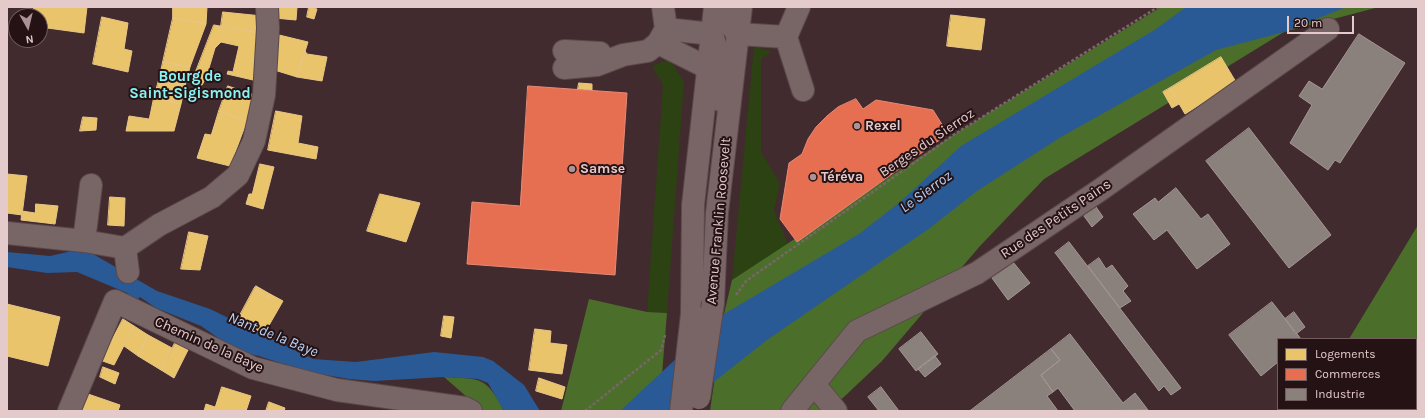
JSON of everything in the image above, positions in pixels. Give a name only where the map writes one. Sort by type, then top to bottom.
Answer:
[{"type":"main road","name":"Avenue Franklin Roosevelt","points":[[681,411],[692,314],[693,205],[715,7]]},
{"type":"main road","name":"Avenue Franklin Roosevelt","points":[[698,405],[713,303],[717,213],[741,7]]},
{"type":"street","points":[[7,233],[84,241],[125,248],[159,225],[212,197],[238,175],[254,141],[264,95],[268,28],[267,7]]},
{"type":"street","points":[[725,7],[724,17],[738,34],[786,37]]},
{"type":"street","points":[[799,7],[786,37],[803,90]]},
{"type":"street","points":[[665,20],[712,34],[723,72],[714,147],[722,170]]},
{"type":"street","points":[[564,60],[597,65],[623,55],[648,51],[665,20]]},
{"type":"street","points":[[665,20],[708,68]]},
{"type":"street","name":"Rue des Petits Pains","points":[[792,411],[857,331],[977,273],[1100,190],[1328,29]]},
{"type":"street","points":[[84,241],[91,185]]},
{"type":"street","points":[[125,248],[128,272]]},
{"type":"street","name":"Chemin de la Baye","points":[[69,411],[115,301],[253,368],[337,390],[465,408],[471,411]]},
{"type":"street","points":[[814,384],[836,411]]},
{"type":"path","name":"Berges du Sierroz","points":[[734,297],[746,281],[955,134],[1158,7]]},
{"type":"path","points":[[585,411],[661,350],[664,340]]},
{"type":"green space","points":[[1161,7],[1379,7],[1284,32],[1044,179],[980,246],[882,361],[829,411],[710,411],[724,314],[732,280],[955,134]]},
{"type":"green space","points":[[754,46],[772,52],[761,59],[761,152],[780,183],[774,211],[788,244],[732,280]]},
{"type":"green space","points":[[669,59],[684,81],[667,313],[647,312],[663,85],[652,66]]},
{"type":"green space","points":[[1418,225],[1418,411],[1305,411],[1417,410],[1417,338],[1350,338]]},
{"type":"green space","points":[[589,299],[647,312],[667,313],[659,411],[561,411]]},
{"type":"green space","points":[[444,377],[474,379],[487,385],[504,411],[483,411]]},
{"type":"water","name":"Le Sierroz","points":[[1186,7],[1346,7],[1284,32],[1216,50],[1061,137],[977,191],[930,228],[767,340],[677,411],[620,411],[724,314],[859,234],[900,202],[961,146],[1156,29]]},
{"type":"water","points":[[72,251],[83,251],[93,254],[157,291],[210,309],[313,359],[356,362],[434,352],[483,357],[493,361],[524,385],[540,411],[504,411],[488,383],[478,379],[444,377],[374,381],[349,379],[308,372],[259,356],[237,351],[201,326],[156,308],[140,297],[135,302],[127,293],[77,272],[47,273],[7,267],[7,252],[50,256]]},
{"type":"building: Logements","points":[[87,7],[84,33],[48,28],[48,8],[34,8]]},
{"type":"building: Logements","points":[[173,7],[207,7],[206,24],[173,18]]},
{"type":"building: Logements","points":[[274,7],[297,7],[296,20],[274,18]]},
{"type":"building: Logements","points":[[309,7],[317,9],[314,19],[307,17]]},
{"type":"building: Logements","points":[[223,12],[262,16],[260,33],[221,26]]},
{"type":"building: Logements","points":[[951,15],[985,19],[981,50],[947,46]]},
{"type":"building: Logements","points":[[102,17],[128,23],[124,49],[132,51],[128,72],[93,64]]},
{"type":"building: Logements","points":[[173,18],[206,24],[190,67],[163,62]]},
{"type":"building: Logements","points":[[214,25],[260,33],[253,80],[227,74],[228,71],[233,72],[239,46],[221,42],[215,48],[206,78],[195,74]]},
{"type":"building: Logements","points":[[275,34],[308,42],[297,77],[271,69]]},
{"type":"building: Logements","points":[[305,51],[307,54],[327,57],[322,81],[297,77]]},
{"type":"building: Logements","points":[[1221,57],[1236,82],[1185,114],[1170,88]]},
{"type":"building: Logements","points":[[163,62],[190,67],[185,86],[159,80]]},
{"type":"building: Logements","points":[[193,74],[206,78],[202,85],[191,82]]},
{"type":"building: Logements","points":[[159,80],[185,86],[181,104],[154,98]]},
{"type":"building: Logements","points":[[579,83],[592,84],[592,90],[578,89]]},
{"type":"building: Logements","points":[[228,86],[254,95],[253,105],[247,121],[219,111]]},
{"type":"building: Logements","points":[[1170,88],[1179,104],[1172,108],[1163,92]]},
{"type":"building: Logements","points":[[154,98],[181,104],[174,131],[126,131],[129,116],[149,119]]},
{"type":"building: Logements","points":[[219,111],[247,121],[230,166],[197,158],[205,134],[211,135]]},
{"type":"building: Logements","points":[[276,111],[302,116],[298,143],[318,147],[316,159],[268,150]]},
{"type":"building: Logements","points":[[83,117],[97,118],[96,130],[80,131]]},
{"type":"building: Logements","points":[[260,164],[274,167],[263,209],[246,204],[249,194],[252,194]]},
{"type":"building: Logements","points":[[7,174],[27,176],[22,215],[7,213]]},
{"type":"building: Logements","points":[[380,194],[420,203],[406,242],[367,231]]},
{"type":"building: Logements","points":[[110,197],[125,198],[124,226],[108,225]]},
{"type":"building: Logements","points":[[36,204],[58,206],[55,224],[21,220],[22,211],[35,213]]},
{"type":"building: Logements","points":[[189,232],[208,236],[200,270],[181,269]]},
{"type":"building: Logements","points":[[256,286],[270,294],[268,298],[254,289]]},
{"type":"building: Logements","points":[[254,289],[268,298],[270,294],[283,301],[264,334],[238,319]]},
{"type":"building: Logements","points":[[7,304],[60,317],[48,366],[7,356]]},
{"type":"building: Logements","points":[[444,316],[454,317],[451,338],[441,336]]},
{"type":"building: Logements","points":[[123,319],[134,326],[114,365],[97,359],[106,336],[112,339]]},
{"type":"building: Logements","points":[[134,326],[148,335],[138,356],[124,346]]},
{"type":"building: Logements","points":[[535,329],[551,331],[550,343],[567,345],[562,374],[529,370]]},
{"type":"building: Logements","points":[[148,335],[172,348],[161,370],[138,356]]},
{"type":"building: Logements","points":[[175,343],[188,350],[174,378],[161,370]]},
{"type":"building: Logements","points":[[103,367],[119,373],[115,384],[100,377]]},
{"type":"building: Logements","points":[[539,378],[565,387],[562,399],[536,391]]},
{"type":"building: Logements","points":[[222,387],[251,396],[246,411],[204,411],[206,404],[215,407]]},
{"type":"building: Logements","points":[[88,394],[120,405],[118,411],[82,411]]},
{"type":"building: Logements","points":[[269,402],[285,408],[284,411],[266,411]]},
{"type":"building: Commerces","points":[[528,86],[627,93],[615,275],[467,264],[472,202],[520,206]]},
{"type":"building: Commerces","points":[[856,99],[863,109],[876,100],[933,110],[948,134],[797,242],[780,219],[789,163],[802,154],[808,139],[816,127],[827,116],[838,107]]},
{"type":"building: Industrie","points":[[1359,34],[1405,63],[1340,163],[1335,160],[1328,170],[1290,143],[1312,105],[1299,96],[1309,81],[1322,89]]},
{"type":"building: Industrie","points":[[1249,128],[1331,235],[1289,268],[1206,161]]},
{"type":"building: Industrie","points":[[1176,188],[1201,219],[1208,214],[1230,244],[1197,269],[1167,230],[1154,240],[1133,214],[1155,198],[1158,202]]},
{"type":"building: Industrie","points":[[1096,207],[1103,217],[1092,227],[1084,216]]},
{"type":"building: Industrie","points":[[1069,242],[1181,388],[1171,395],[1164,386],[1159,391],[1055,253]]},
{"type":"building: Industrie","points":[[1099,258],[1106,269],[1112,265],[1128,286],[1123,291],[1131,301],[1120,308],[1088,266]]},
{"type":"building: Industrie","points":[[1013,262],[1030,283],[1008,300],[992,278]]},
{"type":"building: Industrie","points":[[1272,302],[1300,338],[1277,338],[1277,363],[1261,376],[1229,335]]},
{"type":"building: Industrie","points":[[1294,312],[1305,327],[1296,334],[1285,319]]},
{"type":"building: Industrie","points":[[921,332],[938,354],[916,371],[899,349]]},
{"type":"building: Industrie","points":[[1070,334],[1123,403],[1135,393],[1148,410],[1075,411],[1058,388],[1053,392],[1041,375],[1060,360],[1051,349]]},
{"type":"building: Industrie","points":[[1051,349],[1060,360],[1041,375],[1053,392],[1047,396],[1058,411],[970,411]]},
{"type":"building: Industrie","points":[[935,356],[941,364],[925,377],[918,369]]},
{"type":"building: Industrie","points":[[881,387],[899,411],[879,411],[868,397]]},
{"type":"place","name":"Rexel","points":[[857,126]]},
{"type":"place","name":"Samse","points":[[572,169]]},
{"type":"place","name":"Téréva","points":[[813,177]]},
{"type":"district","name":"Bourg de Saint-Sigismond","points":[[190,86]]},
{"type":"water label","name":"Nant de la Baye","points":[[273,335]]}]
